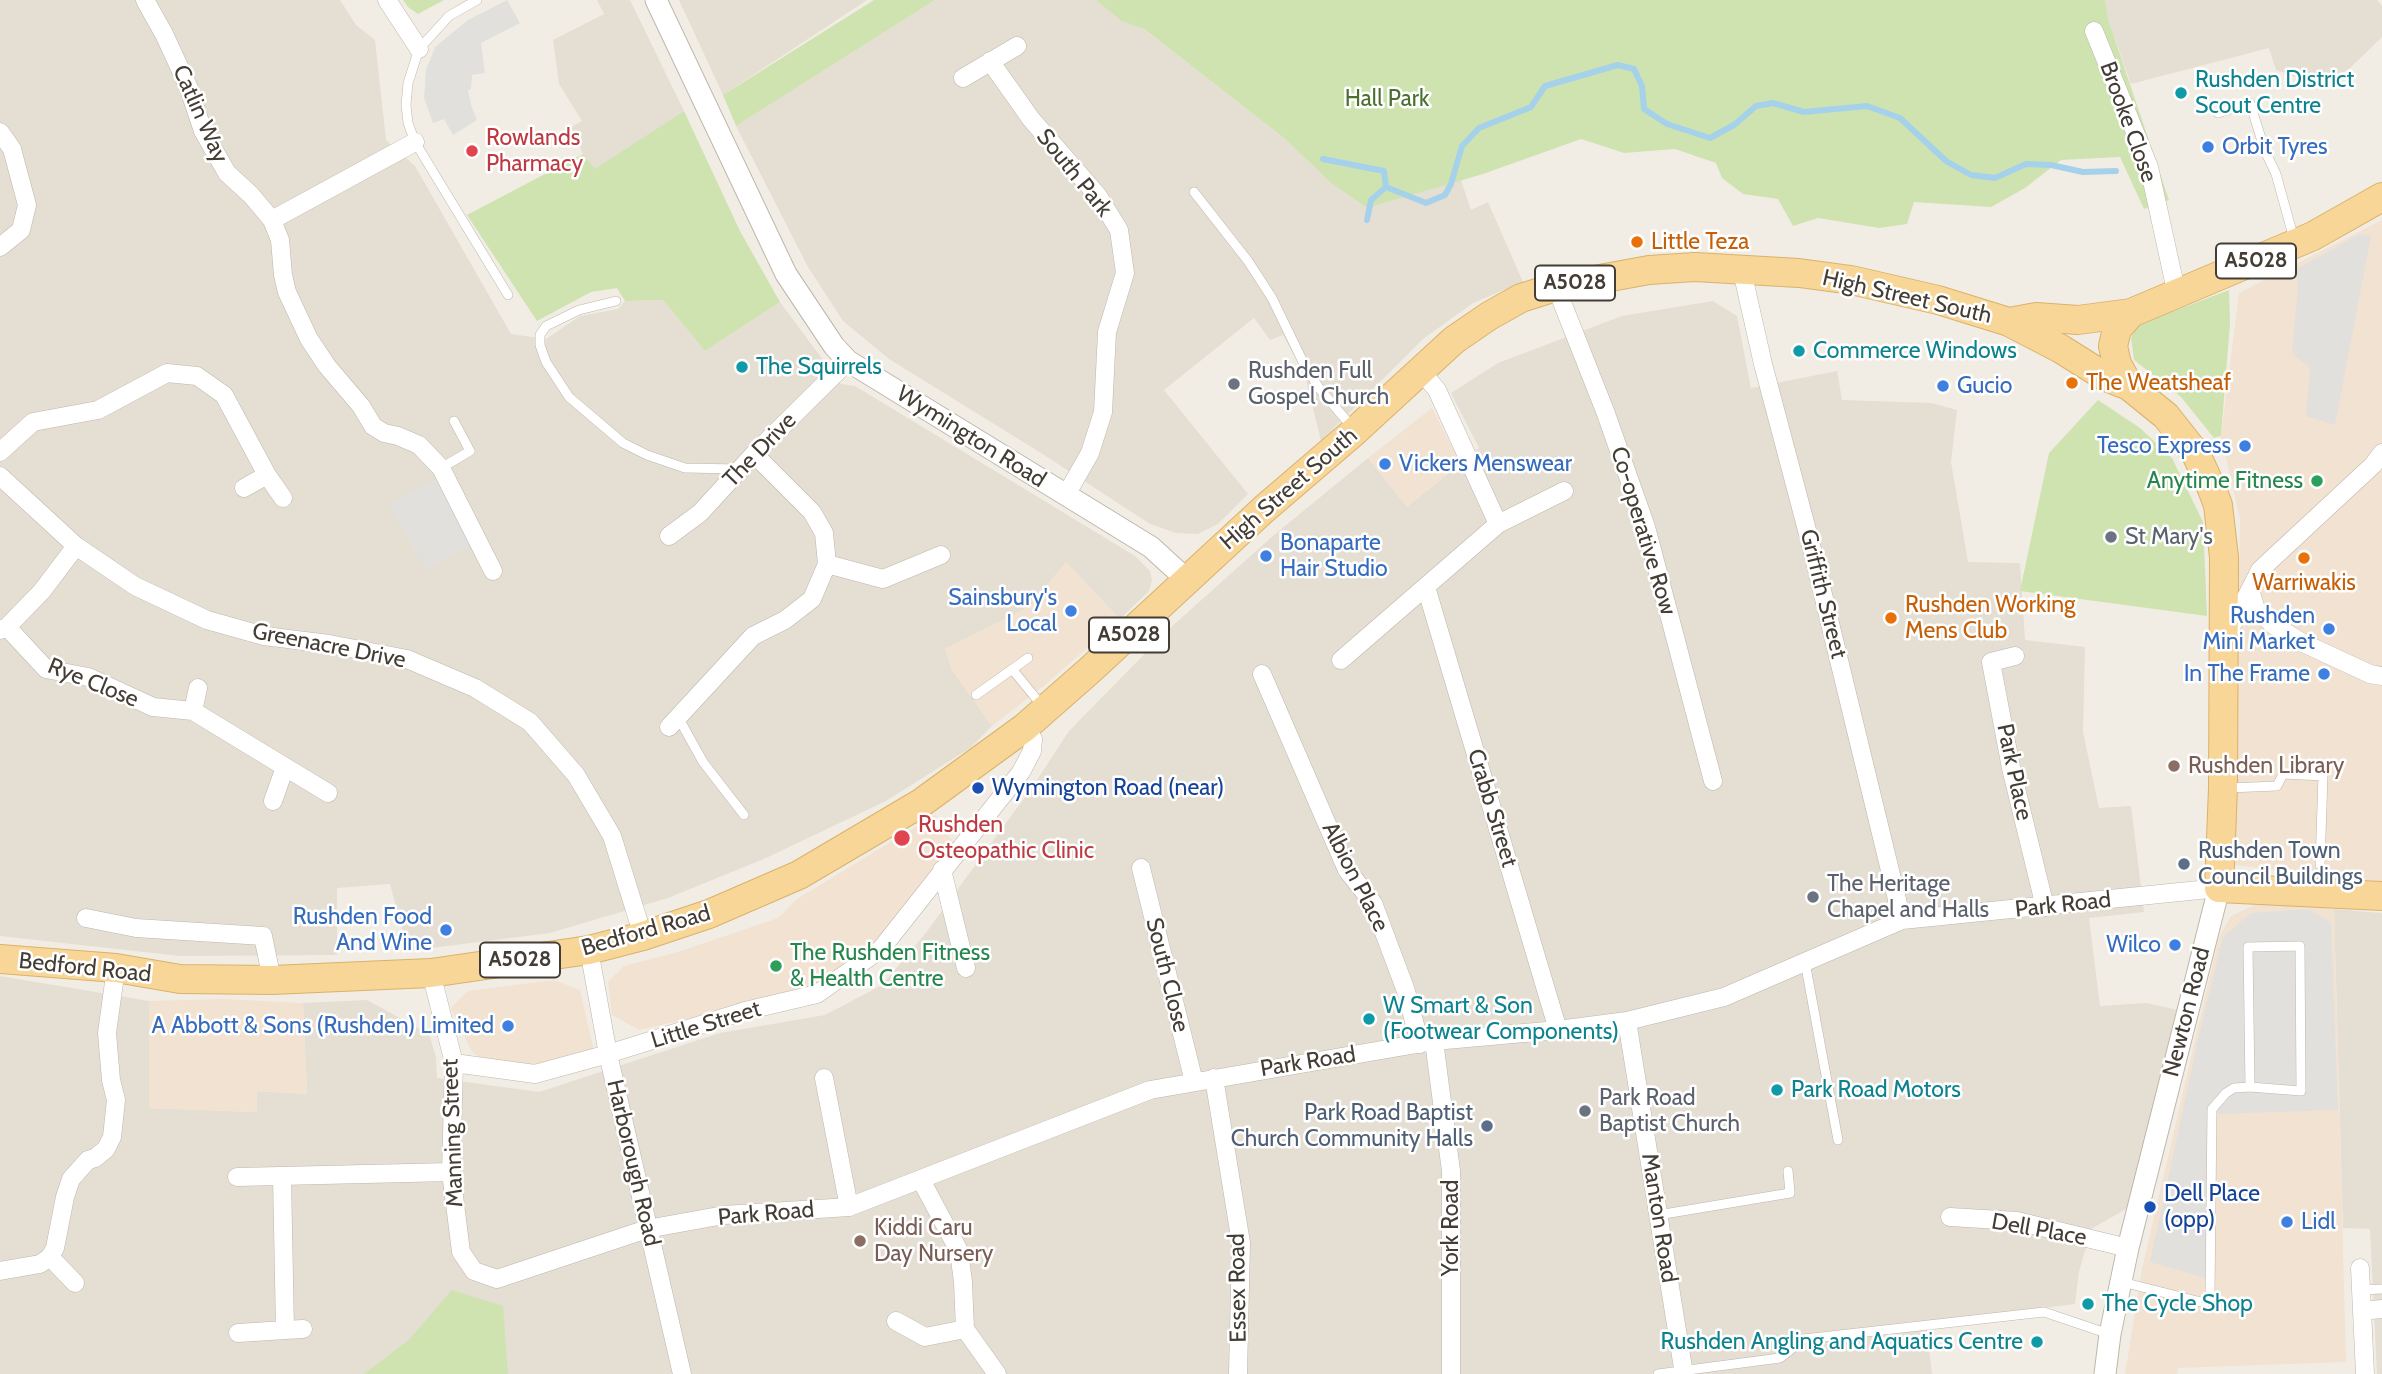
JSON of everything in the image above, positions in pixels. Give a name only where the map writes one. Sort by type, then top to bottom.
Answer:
[{"type":"main road","name":"A5028","points":[[2009,321],[2036,317],[2078,320],[2131,313],[2297,243],[2380,200]]},
{"type":"main road","name":"High Street South","points":[[1187,580],[1264,509],[1356,431],[1454,340],[1521,298],[1556,287],[1649,270],[1695,267],[1745,268],[1851,280],[1938,300],[2009,321],[2104,376],[2129,386]]},
{"type":"main road","name":"A5028","points":[[2131,313],[2117,330],[2113,346],[2117,364],[2129,386],[2166,416],[2196,454],[2218,505],[2224,557],[2222,644]]},
{"type":"main road","name":"Bedford Road","points":[[0,959],[116,968],[180,979],[272,980],[466,970],[589,950],[643,936],[709,914],[799,875],[921,803],[1024,728],[1187,580]]},
{"type":"main road","name":"Newton Road","points":[[2219,888],[2223,788],[2222,644]]},
{"type":"main road","points":[[2219,888],[2382,896]]},
{"type":"street","name":"Catlin Way","points":[[145,0],[188,86],[203,131],[227,173],[251,195],[272,220]]},
{"type":"street","points":[[387,0],[419,49]]},
{"type":"street","name":"Wymington Road","points":[[656,0],[786,274],[822,330],[848,361],[1151,547],[1187,580]]},
{"type":"street","name":"Brooke Close","points":[[2094,31],[2149,167],[2177,295]]},
{"type":"street","points":[[962,78],[1017,46]]},
{"type":"street","name":"South Park","points":[[990,61],[1031,119],[1098,196],[1119,230],[1125,273],[1107,332],[1103,411],[1090,453],[1066,495]]},
{"type":"street","points":[[0,132],[12,149],[27,205],[21,230],[0,247]]},
{"type":"street","points":[[415,142],[272,220],[280,240],[283,275],[288,292],[309,339],[373,426],[384,433],[419,445],[441,468],[493,571]]},
{"type":"street","name":"Griffith Street","points":[[1745,268],[1744,280],[1763,364],[1812,549],[1902,920]]},
{"type":"street","name":"Co-operative Row","points":[[1556,287],[1605,411],[1646,527],[1713,781]]},
{"type":"street","name":"The Drive","points":[[669,537],[700,513],[754,454],[848,361]]},
{"type":"street","points":[[1421,371],[1437,390],[1498,524]]},
{"type":"street","points":[[0,452],[33,422],[98,410],[167,373],[197,376],[224,395],[267,475],[283,498]]},
{"type":"street","points":[[2222,644],[2260,570],[2373,465],[2382,453]]},
{"type":"street","points":[[673,722],[753,636],[785,620],[812,599],[827,564],[824,533],[813,512],[754,454]]},
{"type":"street","points":[[244,488],[267,475]]},
{"type":"street","name":"Greenacre Drive","points":[[0,476],[76,545],[135,586],[207,620],[264,636],[329,644],[407,659],[475,688],[530,722],[576,775],[612,836],[643,936]]},
{"type":"street","points":[[1342,660],[1498,524],[1564,491]]},
{"type":"street","points":[[3,628],[42,591],[76,545]]},
{"type":"street","points":[[827,564],[883,579],[941,555]]},
{"type":"street","points":[[2224,557],[2240,571],[2250,573],[2260,570]]},
{"type":"street","name":"Crabb Street","points":[[1426,587],[1558,1030]]},
{"type":"street","points":[[2250,590],[2256,609],[2272,624],[2301,642],[2370,674],[2382,676]]},
{"type":"street","name":"Rye Close","points":[[3,628],[46,669],[88,677],[153,707],[193,710],[328,793]]},
{"type":"street","name":"Park Place","points":[[2015,656],[1990,662],[2011,768],[2045,907]]},
{"type":"street","name":"Albion Place","points":[[1262,674],[1347,870],[1373,903],[1427,1042]]},
{"type":"street","points":[[193,710],[198,688]]},
{"type":"street","name":"Little Street","points":[[454,1063],[535,1074],[745,1011],[817,994],[881,948],[1021,772],[1032,751],[1033,739],[1024,728]]},
{"type":"street","points":[[273,801],[285,767]]},
{"type":"street","name":"South Close","points":[[1141,867],[1194,1082]]},
{"type":"street","points":[[942,870],[965,968]]},
{"type":"street","name":"Park Road","points":[[461,1252],[474,1271],[497,1279],[647,1229],[723,1215],[849,1207],[1150,1090],[1427,1042],[1627,1021],[1724,998],[1902,920],[2219,888]]},
{"type":"street","name":"Newton Road","points":[[2105,1374],[2110,1334],[2128,1248],[2219,888]]},
{"type":"street","points":[[86,918],[136,928],[263,936],[272,980]]},
{"type":"street","name":"Harborough Road","points":[[589,950],[608,1054],[682,1374]]},
{"type":"street","points":[[0,1271],[40,1264],[50,1257],[58,1237],[71,1179],[88,1160],[106,1149],[112,1136],[116,1100],[111,1080],[107,1033],[116,968]]},
{"type":"street","name":"Manning Street","points":[[431,973],[454,1063],[451,1172],[461,1252]]},
{"type":"street","name":"Manton Road","points":[[1627,1021],[1684,1373]]},
{"type":"street","name":"York Road","points":[[1427,1042],[1451,1171],[1451,1374]]},
{"type":"street","points":[[824,1077],[849,1207]]},
{"type":"street","name":"Essex Road","points":[[1214,1078],[1241,1243],[1238,1374]]},
{"type":"street","points":[[237,1177],[451,1172]]},
{"type":"street","points":[[238,1333],[294,1329],[282,1176]]},
{"type":"street","points":[[921,1180],[959,1251],[964,1282],[965,1329],[997,1374]]},
{"type":"street","name":"Dell Place","points":[[1950,1217],[2017,1221],[2128,1248]]},
{"type":"street","points":[[50,1257],[75,1283]]},
{"type":"street","points":[[2360,1268],[2365,1374]]},
{"type":"street","points":[[2362,1311],[2382,1309]]},
{"type":"street","points":[[896,1321],[925,1337],[965,1329]]},
{"type":"lane","points":[[477,0],[449,16],[419,49],[408,83],[406,105],[408,123],[415,142],[509,295]]},
{"type":"lane","points":[[2218,113],[2250,103],[2265,151],[2276,174],[2291,232],[2297,243]]},
{"type":"lane","points":[[1194,191],[1248,261],[1272,298],[1303,362],[1319,388],[1356,431]]},
{"type":"lane","points":[[616,301],[579,310],[546,326],[540,335],[540,345],[546,362],[569,397],[617,438],[647,455],[685,468],[740,470]]},
{"type":"lane","points":[[441,468],[470,451],[454,421]]},
{"type":"lane","points":[[976,695],[1028,658]]},
{"type":"lane","points":[[1012,669],[1046,709]]},
{"type":"lane","points":[[673,722],[744,815]]},
{"type":"lane","points":[[2223,788],[2277,786],[2283,775],[2323,776],[2320,864]]},
{"type":"lane","points":[[2121,1281],[2205,1303],[2210,1296],[2213,1109],[2226,1093],[2234,1088],[2301,1091],[2300,946],[2248,947],[2250,1087]]},
{"type":"lane","points":[[1805,962],[1838,1140]]},
{"type":"lane","points":[[1658,1215],[1790,1193],[1788,1171]]},
{"type":"lane","points":[[2361,1290],[2382,1289]]},
{"type":"lane","points":[[1658,1374],[1684,1373],[1780,1358],[1804,1339],[2045,1312],[2110,1334]]},
{"type":"shaded area","points":[[0,0],[340,0],[356,25],[375,40],[386,140],[415,166],[511,334],[546,339],[580,316],[618,309],[625,301],[663,300],[705,351],[780,302],[841,384],[855,386],[1135,556],[1150,571],[1152,580],[1149,591],[1120,619],[1066,562],[1029,607],[945,649],[952,670],[992,726],[970,748],[886,801],[766,858],[668,898],[550,933],[408,951],[390,884],[337,888],[337,955],[180,956],[0,936]]},
{"type":"shaded area","points":[[507,0],[520,23],[481,43],[485,73],[472,75],[471,89],[468,90],[477,120],[453,135],[444,119],[433,123],[424,98],[426,70],[435,47],[468,20]]},
{"type":"shaded area","points":[[597,0],[630,0],[684,111],[595,170],[583,154],[571,127],[582,121],[559,84],[553,40],[604,14]]},
{"type":"shaded area","points":[[679,0],[867,0],[723,95]]},
{"type":"shaded area","points":[[935,0],[1111,0],[1119,10],[1284,138],[1331,183],[1367,208],[1461,180],[1471,210],[1488,202],[1523,282],[1473,303],[1423,339],[1321,441],[1305,376],[1283,335],[1270,340],[1254,318],[1164,390],[1248,494],[1218,524],[1198,534],[1176,533],[1150,524],[889,359],[843,321],[808,267],[736,126]]},
{"type":"shaded area","points":[[2105,0],[2377,0],[2382,6],[2382,37],[2347,71],[2307,81],[2276,70],[2269,48],[2131,84],[2109,22]]},
{"type":"shaded area","points":[[2382,220],[2382,882],[2234,865],[2240,519],[2221,436],[2239,293]]},
{"type":"shaded area","points":[[2360,234],[2371,236],[2335,425],[2306,416],[2310,368],[2292,353],[2298,287],[2295,270]]},
{"type":"shaded area","points":[[1713,301],[1737,316],[1751,388],[1837,371],[1842,400],[1931,403],[1957,410],[1951,462],[1968,562],[2020,563],[2025,640],[2085,647],[2083,732],[2099,808],[2131,806],[2144,912],[2089,918],[2100,1006],[2146,1003],[2178,1010],[2128,1208],[2091,1229],[2079,1272],[2075,1304],[1926,1322],[1932,1374],[0,1374],[0,976],[149,1001],[149,1108],[256,1112],[256,1091],[307,1094],[303,1003],[367,1000],[429,1034],[436,1057],[437,1078],[539,1092],[720,1033],[825,1015],[882,985],[925,934],[1033,786],[1069,731],[1169,629],[1274,535],[1368,458],[1407,507],[1479,448],[1451,393],[1498,363],[1622,316]]},
{"type":"shaded area","points":[[1432,408],[1460,463],[1407,507],[1368,458]]},
{"type":"shaded area","points":[[448,473],[484,539],[425,569],[389,504]]},
{"type":"shaded area","points":[[1066,562],[1120,619],[1045,685],[992,726],[952,670],[945,649],[1029,607]]},
{"type":"shaded area","points":[[935,815],[954,843],[880,945],[814,987],[639,1030],[612,1015],[608,982],[624,966],[678,952],[778,918],[797,899]]},
{"type":"shaded area","points":[[2259,903],[2334,909],[2346,1362],[2178,1368],[2177,1374],[2125,1374],[2142,1269],[2219,937],[2231,916]]},
{"type":"shaded area","points":[[2308,909],[2331,922],[2338,1110],[2215,1114],[2215,1281],[2150,1262],[2223,937],[2251,913]]},
{"type":"shaded area","points":[[2334,909],[2382,913],[2382,1374],[2377,1374],[2370,1229],[2343,1228]]},
{"type":"shaded area","points":[[554,980],[580,990],[594,1051],[543,1065],[486,1062],[472,1052],[451,1008],[468,991]]},
{"type":"shaded area","points":[[222,999],[303,1003],[307,1094],[257,1091],[257,1112],[149,1108],[149,1001]]},
{"type":"green space","points":[[403,0],[444,0],[418,14]]},
{"type":"green space","points":[[874,0],[935,0],[736,126],[723,95]]},
{"type":"green space","name":"Hall Park","points":[[1096,0],[2105,0],[2109,22],[2169,200],[2144,209],[2120,157],[2061,160],[2025,188],[1991,207],[1914,202],[1907,224],[1879,228],[1818,218],[1793,226],[1778,199],[1743,194],[1722,178],[1716,163],[1675,149],[1624,153],[1581,139],[1483,174],[1367,208],[1331,183],[1284,138],[1144,29],[1122,21]]},
{"type":"green space","points":[[684,111],[740,231],[780,302],[705,351],[663,300],[625,301],[617,288],[591,292],[537,321],[467,215],[583,154],[595,169]]},
{"type":"green space","points":[[2229,290],[2230,323],[2221,436],[2214,438],[2181,397],[2134,360],[2131,338],[2137,325]]},
{"type":"green space","points":[[2098,400],[2140,428],[2172,458],[2203,522],[2207,616],[2020,591],[2049,453]]},
{"type":"green space","points":[[452,1290],[503,1306],[508,1374],[364,1374],[409,1340]]},
{"type":"waterway","points":[[1323,159],[1384,171],[1386,187],[1426,203],[1445,195],[1462,146],[1479,128],[1531,107],[1545,86],[1618,65],[1634,69],[1642,86],[1644,109],[1667,124],[1710,138],[1734,125],[1756,106],[1773,103],[1804,112],[1867,106],[1900,118],[1946,161],[1971,175],[1995,178],[2026,164],[2051,165],[2083,172],[2116,171]]},
{"type":"waterway","points":[[1367,220],[1371,200],[1386,187]]},
{"type":"place","name":"Rushden District Scout Centre","points":[[2181,93]]},
{"type":"place","name":"Orbit Tyres","points":[[2208,147]]},
{"type":"place","name":"Rowlands Pharmacy","points":[[472,151]]},
{"type":"place","name":"Little Teza","points":[[1637,242]]},
{"type":"place","name":"Commerce Windows","points":[[1799,351]]},
{"type":"place","name":"The Squirrels","points":[[742,367]]},
{"type":"place","name":"The Weatsheaf","points":[[2072,383]]},
{"type":"place","name":"Rushden Full Gospel Church","points":[[1234,384]]},
{"type":"place","name":"Gucio","points":[[1943,386]]},
{"type":"place","name":"Tesco Express","points":[[2245,446]]},
{"type":"place","name":"Vickers Menswear","points":[[1385,464]]},
{"type":"place","name":"Anytime Fitness","points":[[2317,481]]},
{"type":"place","name":"St Mary's","points":[[2111,537]]},
{"type":"place","name":"Bonaparte Hair Studio","points":[[1266,556]]},
{"type":"place","name":"Warriwakis","points":[[2304,558]]},
{"type":"place","name":"Sainsbury's Local","points":[[1071,611]]},
{"type":"place","name":"Rushden Working Mens Club","points":[[1891,618]]},
{"type":"place","name":"Rushden Mini Market","points":[[2329,629]]},
{"type":"place","name":"In The Frame","points":[[2324,674]]},
{"type":"place","name":"Rushden Library","points":[[2174,766]]},
{"type":"place","name":"Wymington Road (near)","points":[[978,788]]},
{"type":"place","name":"Rushden Osteopathic Clinic","points":[[902,838]]},
{"type":"place","name":"Rushden Town Council Buildings","points":[[2184,864]]},
{"type":"place","name":"The Heritage Chapel and Halls","points":[[1813,897]]},
{"type":"place","name":"Rushden Food And Wine","points":[[446,930]]},
{"type":"place","name":"Wilco","points":[[2175,945]]},
{"type":"place","name":"The Rushden Fitness & Health Centre","points":[[776,966]]},
{"type":"place","name":"W Smart & Son (Footwear Components)","points":[[1369,1019]]},
{"type":"place","name":"A Abbott & Sons (Rushden) Limited","points":[[508,1026]]},
{"type":"place","name":"Park Road Motors","points":[[1777,1090]]},
{"type":"place","name":"Park Road Baptist Church","points":[[1585,1111]]},
{"type":"place","name":"Park Road Baptist Church Community Halls","points":[[1487,1126]]},
{"type":"place","name":"Dell Place (opp)","points":[[2150,1207]]},
{"type":"place","name":"Lidl","points":[[2287,1222]]},
{"type":"place","name":"Kiddi Caru Day Nursery","points":[[860,1241]]},
{"type":"place","name":"The Cycle Shop","points":[[2088,1304]]},
{"type":"place","name":"Rushden Angling and Aquatics Centre","points":[[2037,1342]]}]
